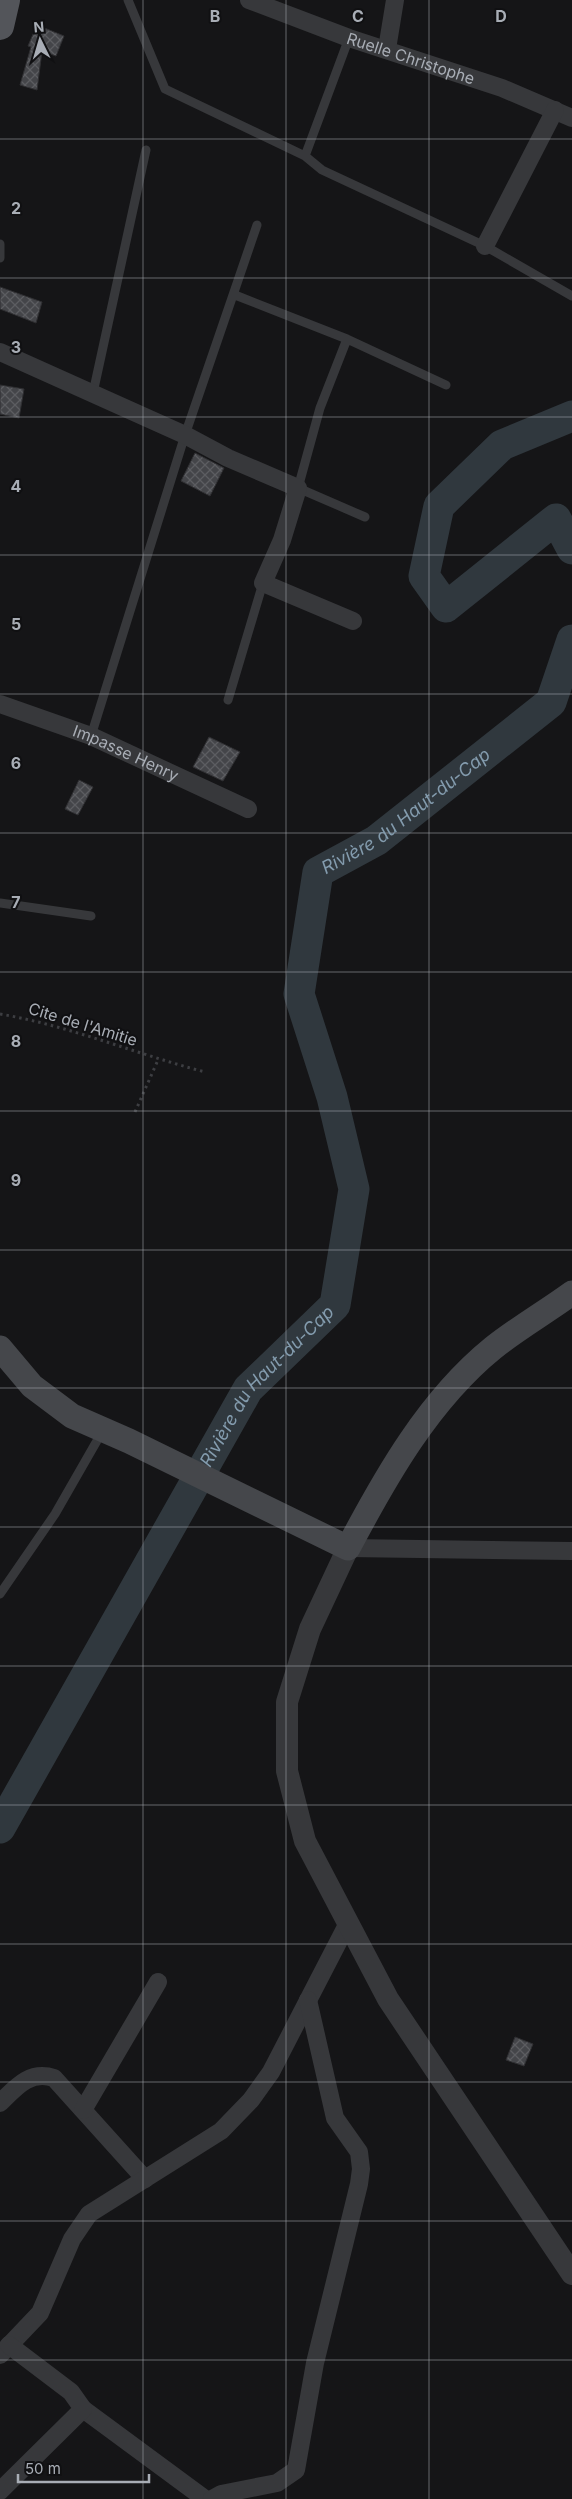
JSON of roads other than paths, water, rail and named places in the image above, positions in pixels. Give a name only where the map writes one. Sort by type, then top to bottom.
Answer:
[{"type":"main road","points":[[0,26],[6,0]]},
{"type":"main road","points":[[0,1348],[32,1386],[72,1416],[129,1441],[348,1548],[381,1484],[432,1412],[462,1377],[493,1348],[572,1294]]},
{"type":"street","name":"Ruelle Christophe","points":[[249,0],[349,38],[502,88],[572,118]]},
{"type":"street","points":[[386,49],[395,0]]},
{"type":"street","points":[[485,246],[554,110]]},
{"type":"street","points":[[0,352],[186,435],[228,458],[298,488],[282,540],[263,583],[353,621]]},
{"type":"street","name":"Impasse Henry","points":[[0,704],[92,736],[248,809]]},
{"type":"street","points":[[572,1551],[348,1548],[310,1629],[287,1702],[287,1771],[305,1841],[347,1926],[388,1999],[572,2274]]},
{"type":"street","points":[[205,2499],[83,2409],[71,2392],[4,2350],[40,2312],[72,2239],[89,2214],[221,2131],[251,2100],[271,2072],[347,1926]]},
{"type":"street","points":[[84,2110],[158,1982]]},
{"type":"street","points":[[212,2499],[221,2494],[277,2483],[296,2470],[315,2364],[359,2184],[361,2169],[359,2152],[335,2118],[308,2000]]},
{"type":"street","points":[[0,2103],[19,2085],[32,2076],[44,2075],[54,2078],[144,2179]]},
{"type":"street","points":[[0,2491],[83,2409]]},
{"type":"lane","points":[[128,0],[165,89],[305,156],[322,170],[485,246],[572,296]]},
{"type":"lane","points":[[305,156],[349,38]]},
{"type":"lane","points":[[93,393],[146,150]]},
{"type":"lane","points":[[92,736],[186,435],[235,295],[257,225]]},
{"type":"lane","points":[[0,244],[0,258]]},
{"type":"lane","points":[[235,295],[347,339],[446,385]]},
{"type":"lane","points":[[347,339],[320,408],[298,488],[365,517]]},
{"type":"lane","points":[[228,700],[263,583]]},
{"type":"lane","points":[[0,903],[91,916]]},
{"type":"lane","points":[[0,1594],[55,1514],[104,1430]]},
{"type":"waterway","name":"Rivière du Haut-du-Cap","points":[[572,416],[502,445],[439,506],[424,576],[446,607],[556,519],[572,549]]},
{"type":"waterway","name":"Rivière du Haut-du-Cap","points":[[0,1828],[248,1389],[335,1305],[354,1189],[332,1097],[299,994],[318,872],[377,840],[551,702],[572,640]]}]
